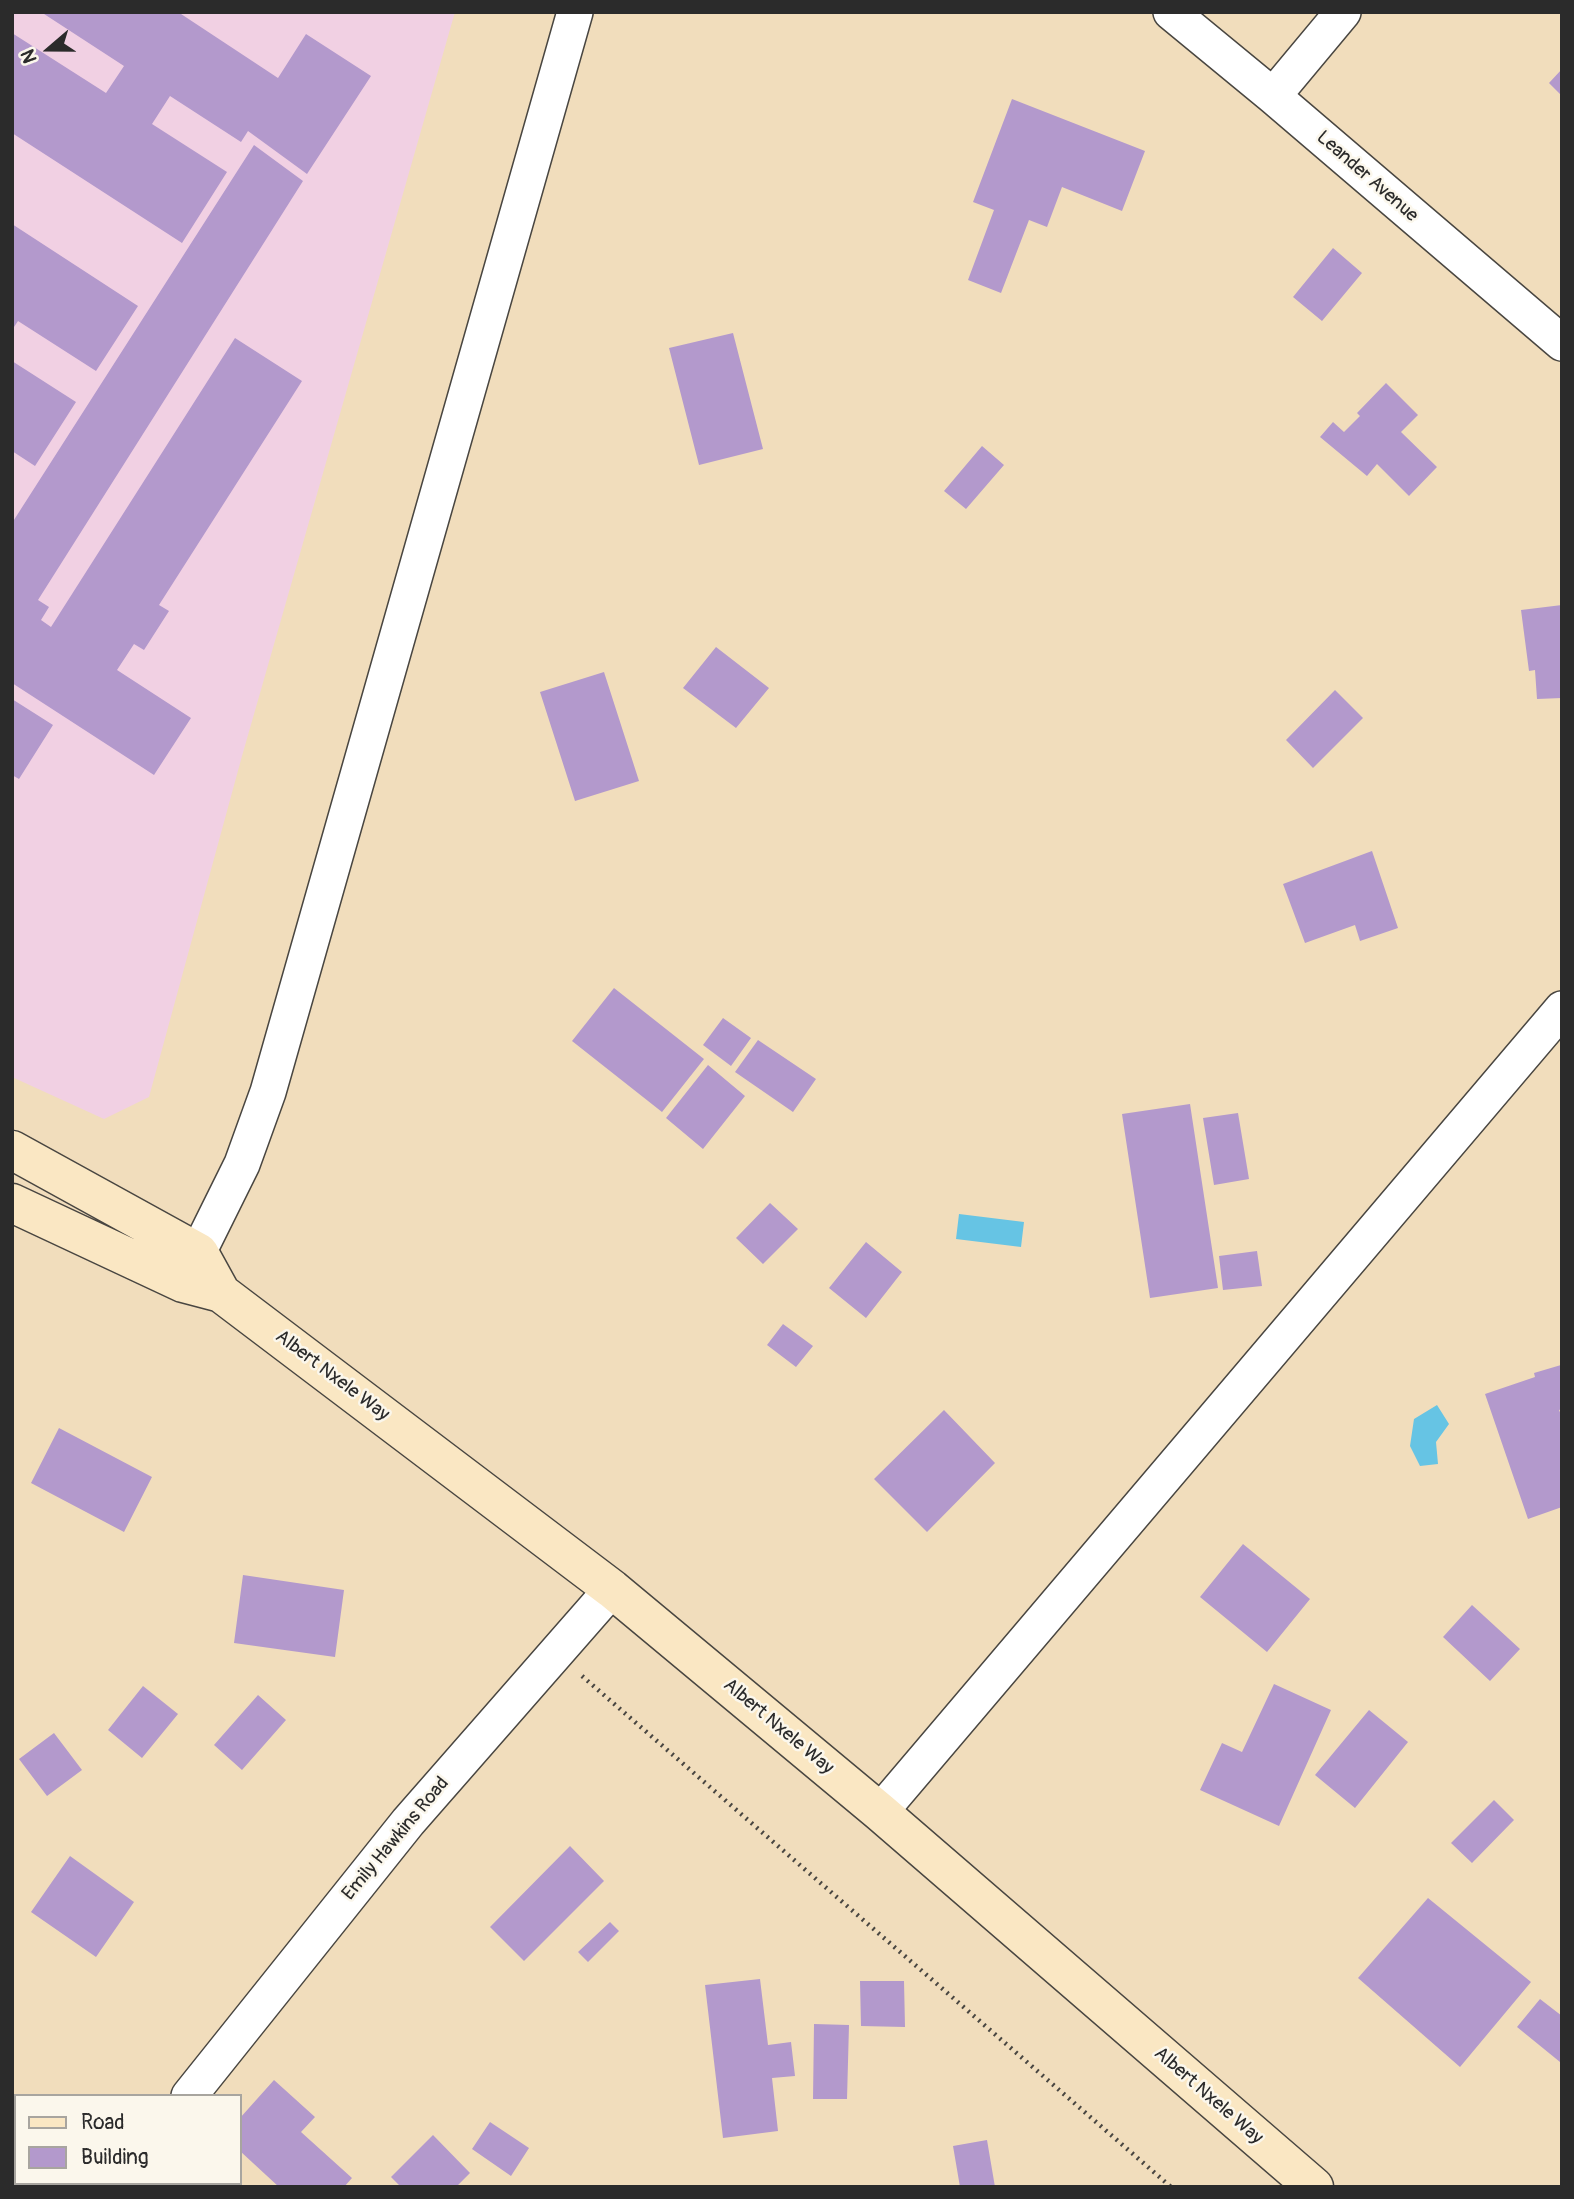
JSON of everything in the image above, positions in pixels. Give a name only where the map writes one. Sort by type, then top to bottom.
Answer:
[{"type":"main road","name":"Albert Nxele Way","points":[[12,1150],[191,1268],[612,1589],[880,1812],[1314,2187]]},
{"type":"main road","name":"Albert Nxele Way","points":[[12,1203],[191,1268]]},
{"type":"street","points":[[191,1268],[242,1164],[268,1093],[575,12]]},
{"type":"street","name":"Leander Avenue","points":[[1171,12],[1562,343]]},
{"type":"street","points":[[1273,96],[1343,12]]},
{"type":"street","points":[[880,1812],[1562,1009]]},
{"type":"street","name":"Emily Hawkins Road","points":[[191,2094],[408,1822],[612,1589]]},
{"type":"path","points":[[556,1654],[1171,2187]]},
{"type":"shaded area","points":[[12,12],[455,12],[242,756],[149,1097],[104,1119],[12,1077]]},
{"type":"water","points":[[959,1214],[1024,1222],[1021,1247],[956,1239]]},
{"type":"water","points":[[1437,1405],[1449,1424],[1436,1442],[1438,1464],[1420,1466],[1410,1446],[1414,1419]]},
{"type":"building","points":[[41,12],[178,12],[278,78],[306,34],[371,76],[307,174],[248,131],[241,142],[170,96],[152,124],[227,172],[182,243],[12,133],[12,33],[106,93],[124,66]]},
{"type":"building","points":[[1562,69],[1562,96],[1549,83]]},
{"type":"building","points":[[1012,99],[1145,151],[1122,211],[1062,187],[1047,227],[1029,220],[1001,293],[968,280],[994,210],[973,202]]},
{"type":"building","points":[[254,145],[303,181],[38,600],[49,607],[41,620],[51,627],[235,338],[302,381],[159,605],[169,611],[144,650],[134,644],[117,670],[191,718],[154,775],[12,683],[12,523]]},
{"type":"building","points":[[12,224],[138,306],[96,371],[18,321],[12,330]]},
{"type":"building","points":[[1333,248],[1362,273],[1322,321],[1293,297]]},
{"type":"building","points":[[733,333],[763,449],[699,465],[669,348]]},
{"type":"building","points":[[12,361],[76,402],[35,466],[12,451]]},
{"type":"building","points":[[1386,383],[1418,415],[1401,432],[1437,467],[1409,496],[1377,464],[1367,476],[1320,437],[1333,422],[1344,432],[1360,416],[1357,413]]},
{"type":"building","points":[[982,446],[1004,465],[966,509],[944,491]]},
{"type":"building","points":[[1562,605],[1562,698],[1537,699],[1535,670],[1529,671],[1521,610]]},
{"type":"building","points":[[716,647],[769,688],[736,728],[683,688]]},
{"type":"building","points":[[604,672],[639,781],[575,801],[540,692]]},
{"type":"building","points":[[1335,690],[1363,718],[1313,768],[1286,740]]},
{"type":"building","points":[[12,699],[53,725],[19,779],[12,775]]},
{"type":"building","points":[[1372,851],[1398,928],[1360,941],[1355,925],[1305,943],[1283,884]]},
{"type":"building","points":[[614,988],[704,1059],[662,1112],[572,1041]]},
{"type":"building","points":[[723,1018],[751,1038],[731,1066],[703,1045]]},
{"type":"building","points":[[758,1040],[816,1079],[793,1112],[735,1072]]},
{"type":"building","points":[[708,1065],[745,1096],[703,1149],[666,1118]]},
{"type":"building","points":[[1190,1104],[1218,1288],[1150,1298],[1122,1114]]},
{"type":"building","points":[[1238,1113],[1249,1179],[1214,1185],[1203,1118]]},
{"type":"building","points":[[770,1203],[798,1229],[763,1264],[736,1238]]},
{"type":"building","points":[[866,1242],[902,1272],[866,1318],[829,1288]]},
{"type":"building","points":[[1257,1251],[1262,1286],[1223,1290],[1219,1256]]},
{"type":"building","points":[[783,1324],[813,1346],[796,1367],[767,1345]]},
{"type":"building","points":[[1561,1365],[1562,1409],[1559,1410],[1562,1417],[1562,1507],[1528,1519],[1485,1394],[1535,1377],[1534,1373]]},
{"type":"building","points":[[944,1410],[995,1463],[927,1532],[874,1479]]},
{"type":"building","points":[[59,1428],[152,1477],[124,1532],[31,1483]]},
{"type":"building","points":[[1243,1544],[1310,1599],[1267,1652],[1200,1597]]},
{"type":"building","points":[[243,1575],[344,1590],[335,1657],[234,1643]]},
{"type":"building","points":[[1472,1605],[1520,1649],[1490,1681],[1443,1637]]},
{"type":"building","points":[[1274,1684],[1331,1710],[1279,1826],[1200,1790],[1222,1743],[1242,1752]]},
{"type":"building","points":[[143,1686],[178,1714],[142,1758],[108,1730]]},
{"type":"building","points":[[258,1695],[286,1720],[242,1770],[214,1745]]},
{"type":"building","points":[[1369,1710],[1408,1742],[1355,1808],[1315,1775]]},
{"type":"building","points":[[54,1733],[82,1770],[47,1796],[19,1759]]},
{"type":"building","points":[[1494,1800],[1514,1820],[1472,1863],[1451,1843]]},
{"type":"building","points":[[570,1846],[604,1881],[524,1961],[490,1927]]},
{"type":"building","points":[[70,1856],[134,1902],[96,1957],[31,1912]]},
{"type":"building","points":[[1428,1898],[1531,1982],[1460,2067],[1358,1978]]},
{"type":"building","points":[[610,1922],[619,1931],[588,1962],[578,1952]]},
{"type":"building","points":[[760,1979],[768,2045],[791,2042],[795,2076],[772,2078],[778,2131],[723,2138],[705,1985]]},
{"type":"building","points":[[860,1981],[904,1981],[905,2027],[861,2026]]},
{"type":"building","points":[[1540,1999],[1562,2016],[1560,2062],[1517,2027]]},
{"type":"building","points":[[814,2024],[849,2025],[847,2099],[813,2099]]},
{"type":"building","points":[[274,2080],[315,2117],[301,2132],[352,2178],[344,2187],[279,2187],[242,2153],[242,2116]]},
{"type":"building","points":[[490,2122],[529,2148],[511,2176],[472,2149]]},
{"type":"building","points":[[433,2135],[470,2173],[456,2187],[401,2187],[391,2177]]},
{"type":"building","points":[[987,2140],[995,2187],[960,2187],[953,2146]]}]
